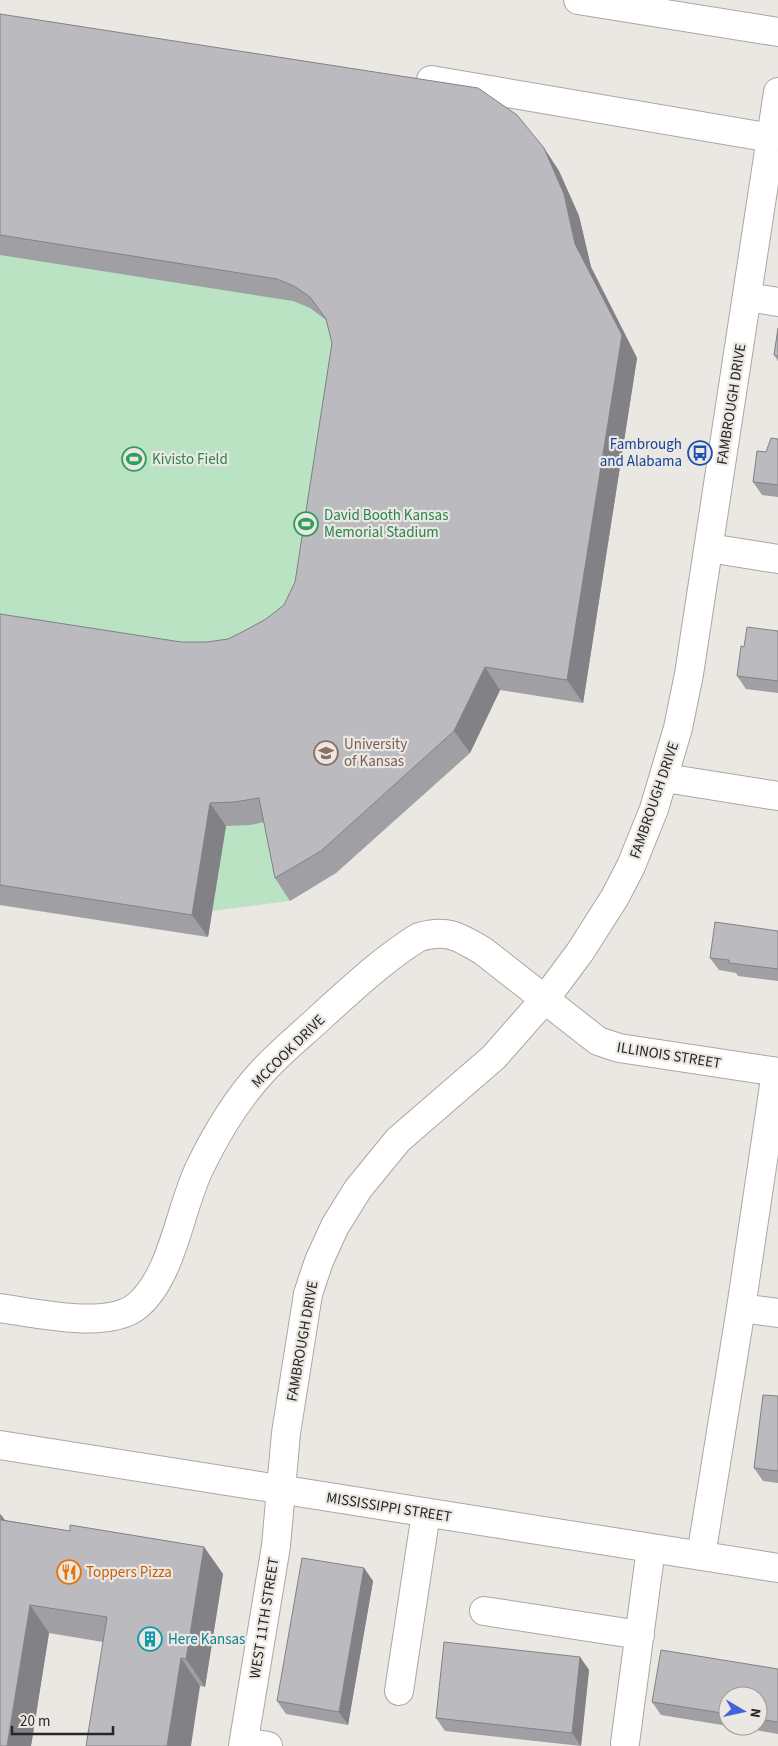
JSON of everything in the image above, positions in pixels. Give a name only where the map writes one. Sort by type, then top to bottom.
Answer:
[{"type":"street","points":[[578,0],[778,32]]},
{"type":"street","points":[[432,80],[771,138]]},
{"type":"street","name":"FAMBROUGH DRIVE","points":[[281,1489],[286,1433],[308,1294],[319,1261],[336,1226],[358,1189],[398,1140],[494,1057],[545,999],[580,952],[615,897],[632,866],[654,810],[665,778],[678,728],[689,674],[778,92]]},
{"type":"street","points":[[748,297],[778,302]]},
{"type":"street","points":[[709,548],[778,559]]},
{"type":"street","points":[[665,778],[778,796]]},
{"type":"street","name":"MCCOOK DRIVE","points":[[0,1308],[96,1319],[122,1314],[136,1307],[154,1288],[167,1262],[184,1207],[200,1167],[229,1115],[261,1073],[350,990],[407,944],[419,937],[444,932],[469,942],[545,999]]},
{"type":"street","name":"ILLINOIS STREET","points":[[545,999],[598,1042],[619,1048],[777,1072]]},
{"type":"street","points":[[701,1556],[777,1072]]},
{"type":"street","points":[[741,1308],[778,1313]]},
{"type":"street","name":"MISSISSIPPI STREET","points":[[0,1445],[778,1568]]},
{"type":"street","name":"WEST 11TH STREET","points":[[252,1745],[281,1489]]},
{"type":"street","points":[[399,1691],[426,1513]]},
{"type":"street","points":[[625,1743],[651,1548]]},
{"type":"street","points":[[484,1611],[640,1635]]},
{"type":"green space","name":"David Booth Kansas Memorial Stadium","points":[[0,34],[591,267],[637,358],[583,703],[500,690],[470,753],[336,873],[290,901],[212,911],[208,937],[0,905]]},
{"type":"building","name":"David Booth Kansas Memorial Stadium","points":[[0,14],[478,88],[517,115],[544,148],[564,194],[575,244],[622,335],[567,680],[485,667],[454,731],[321,851],[275,878],[259,798],[210,803],[192,915],[0,885],[0,614],[181,642],[207,642],[228,639],[266,619],[284,605],[295,582],[332,343],[326,319],[310,297],[294,286],[277,279],[0,235]]},
{"type":"building","points":[[778,328],[778,356],[774,355]]},
{"type":"building","points":[[771,438],[778,439],[778,485],[753,482],[757,451],[766,452]]},
{"type":"building","points":[[747,627],[778,631],[778,681],[737,676],[741,646],[744,647]]},
{"type":"building","points":[[715,922],[778,931],[778,969],[729,963],[729,960],[710,958]]},
{"type":"building","points":[[763,1395],[778,1396],[778,1471],[754,1468]]},
{"type":"building","name":"Here Kansas","points":[[0,1515],[1,1520],[70,1531],[70,1525],[204,1547],[186,1659],[181,1658],[167,1746],[86,1746],[107,1617],[30,1605],[7,1746],[0,1746]]},
{"type":"building","points":[[302,1558],[364,1568],[339,1712],[277,1701]]},
{"type":"building","points":[[444,1642],[580,1657],[572,1733],[436,1718]]},
{"type":"building","points":[[661,1650],[778,1669],[778,1722],[768,1720],[768,1686],[718,1686],[718,1712],[652,1702]]},
{"type":"place","name":"Fambrough and Alabama","points":[[700,453]]},
{"type":"place","name":"Kivisto Field","points":[[134,459]]},
{"type":"place","name":"David Booth Kansas Memorial Stadium","points":[[306,524]]},
{"type":"place","name":"University of Kansas","points":[[326,753]]},
{"type":"place","name":"Toppers Pizza","points":[[69,1572]]},
{"type":"place","name":"Here Kansas","points":[[150,1639]]}]
